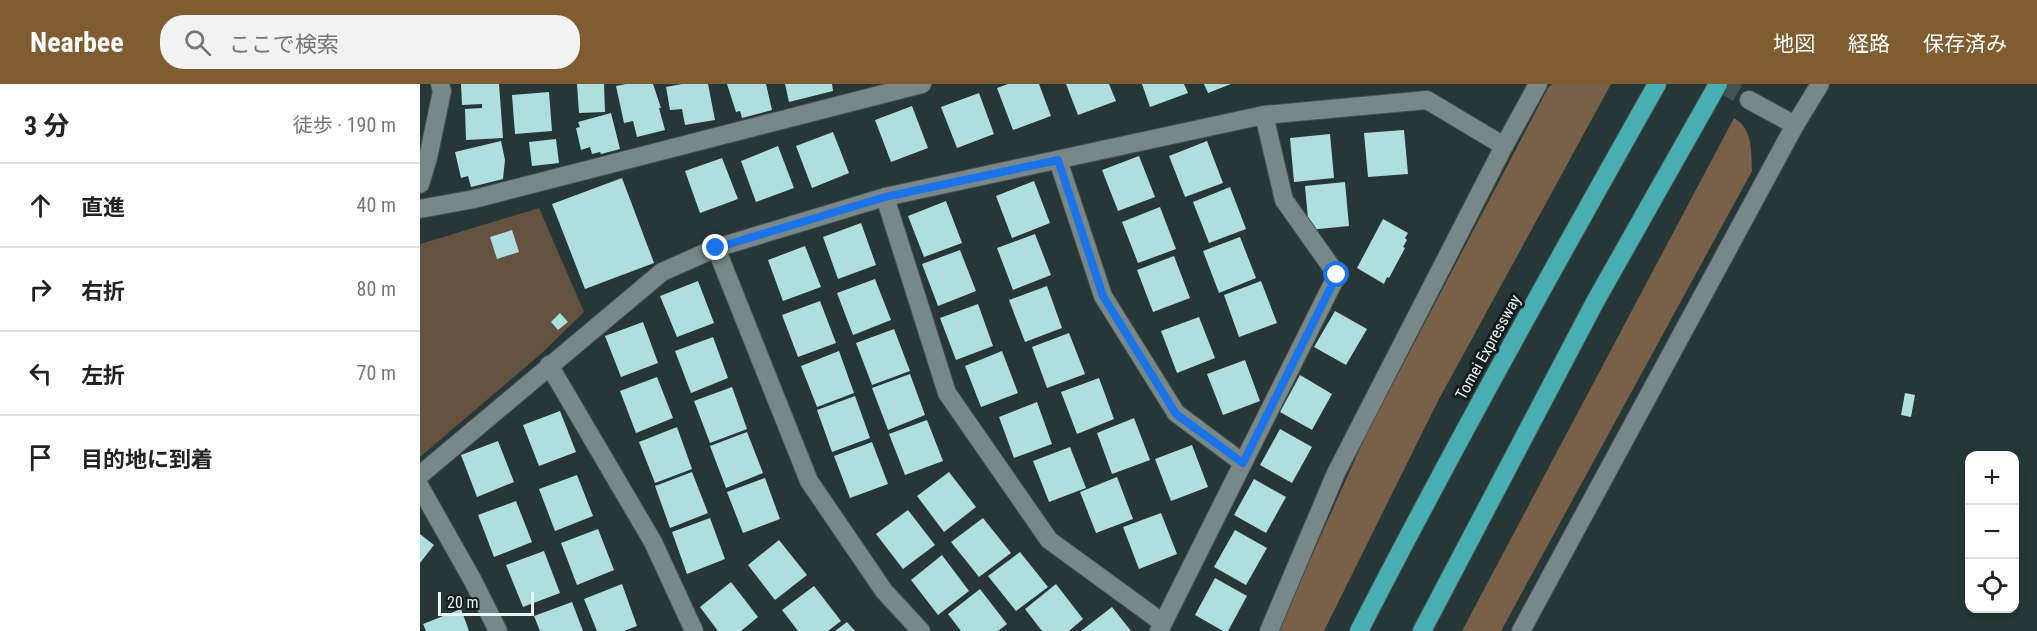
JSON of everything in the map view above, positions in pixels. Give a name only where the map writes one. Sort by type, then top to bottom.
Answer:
[{"type":"highway","name":"Tomei Expressway","points":[[1359,631],[1443,469],[1657,84]]},
{"type":"highway","points":[[1422,631],[1595,302],[1718,84]]},
{"type":"street","points":[[420,184],[442,91],[440,84]]},
{"type":"street","points":[[420,209],[474,199],[922,84]]},
{"type":"street","points":[[1269,631],[1336,473],[1538,84]]},
{"type":"street","points":[[1521,631],[1795,125],[1820,84]]},
{"type":"street","points":[[420,475],[662,272],[716,248],[885,197],[1264,115],[1427,100],[1504,146]]},
{"type":"street","points":[[1749,100],[1795,125]]},
{"type":"street","points":[[885,197],[946,393],[1049,540],[1161,627],[1337,275],[1284,200],[1264,115]]},
{"type":"street","points":[[1058,160],[1103,296],[1109,306],[1176,414],[1243,463]]},
{"type":"street","points":[[716,248],[809,481],[884,591],[921,631]]},
{"type":"street","points":[[549,365],[653,542],[694,631]]},
{"type":"street","points":[[420,488],[472,579],[498,631]]},
{"type":"shaded area","points":[[1552,84],[1611,84],[1438,401],[1324,631],[1278,631],[1366,435]]},
{"type":"shaded area","points":[[1734,118],[1748,134],[1752,171],[1501,631],[1462,631]]},
{"type":"shaded area","points":[[539,208],[584,312],[543,352],[420,457],[420,244]]},
{"type":"building","points":[[461,84],[499,84],[503,138],[466,140],[465,109],[482,108],[482,104],[462,105]]},
{"type":"building","points":[[577,84],[604,84],[605,112],[579,113]]},
{"type":"building","points":[[653,84],[665,130],[637,137],[633,121],[624,123],[616,86]]},
{"type":"building","points":[[682,84],[708,84],[715,120],[685,125],[682,109],[670,110],[666,87]]},
{"type":"building","points":[[727,84],[766,84],[772,110],[742,118],[740,111],[736,112]]},
{"type":"building","points":[[785,84],[832,84],[833,91],[789,102]]},
{"type":"building","points":[[1008,84],[1039,84],[1051,116],[1013,130],[997,88]]},
{"type":"building","points":[[1066,84],[1109,84],[1116,101],[1078,115]]},
{"type":"building","points":[[1142,84],[1184,84],[1188,93],[1150,107]]},
{"type":"building","points":[[1204,84],[1231,84],[1208,93]]},
{"type":"building","points":[[549,92],[552,131],[515,134],[512,95]]},
{"type":"building","points":[[979,93],[994,134],[957,148],[941,107]]},
{"type":"building","points":[[912,106],[928,148],[891,162],[875,120]]},
{"type":"building","points":[[611,113],[620,149],[601,154],[600,152],[592,154],[590,147],[581,150],[576,128],[580,127],[578,122]]},
{"type":"building","points":[[1404,130],[1408,174],[1368,177],[1364,133]]},
{"type":"building","points":[[833,132],[849,173],[812,188],[796,146]]},
{"type":"building","points":[[1330,134],[1334,178],[1294,182],[1290,138]]},
{"type":"building","points":[[556,139],[559,163],[532,166],[529,142]]},
{"type":"building","points":[[501,141],[505,160],[503,179],[471,187],[468,176],[461,178],[455,152]]},
{"type":"building","points":[[1207,141],[1223,183],[1185,197],[1169,156]]},
{"type":"building","points":[[778,146],[794,188],[756,202],[741,161]]},
{"type":"building","points":[[1139,156],[1155,197],[1118,211],[1102,170]]},
{"type":"building","points":[[722,158],[738,199],[700,213],[685,171]]},
{"type":"building","points":[[622,178],[654,263],[585,289],[552,204]]},
{"type":"building","points":[[1034,181],[1050,223],[1012,238],[996,196]]},
{"type":"building","points":[[1345,182],[1349,226],[1309,230],[1305,186]]},
{"type":"building","points":[[1230,187],[1246,229],[1209,243],[1193,202]]},
{"type":"building","points":[[946,201],[962,243],[924,257],[908,216]]},
{"type":"building","points":[[1160,207],[1176,249],[1138,263],[1122,222]]},
{"type":"building","points":[[1383,219],[1408,233],[1403,247],[1405,248],[1384,284],[1357,268]]},
{"type":"building","points":[[861,223],[876,265],[838,279],[823,237]]},
{"type":"building","points":[[512,230],[519,252],[497,259],[490,237]]},
{"type":"building","points":[[1035,234],[1051,275],[1013,290],[997,248]]},
{"type":"building","points":[[1240,237],[1256,278],[1219,293],[1203,251]]},
{"type":"building","points":[[805,246],[821,287],[783,301],[768,260]]},
{"type":"building","points":[[960,250],[976,291],[938,306],[922,264]]},
{"type":"building","points":[[1174,256],[1190,298],[1153,312],[1137,270]]},
{"type":"building","points":[[875,279],[891,320],[853,335],[837,293]]},
{"type":"building","points":[[698,281],[714,323],[677,337],[660,296]]},
{"type":"building","points":[[1261,281],[1277,323],[1239,337],[1224,295]]},
{"type":"building","points":[[1047,286],[1062,328],[1025,342],[1009,300]]},
{"type":"building","points":[[820,301],[836,343],[798,357],[782,315]]},
{"type":"building","points":[[978,304],[993,346],[956,360],[940,318]]},
{"type":"building","points":[[1335,311],[1367,329],[1346,365],[1314,347]]},
{"type":"building","points":[[560,313],[568,322],[558,330],[551,322]]},
{"type":"building","points":[[1199,317],[1215,358],[1177,373],[1161,331]]},
{"type":"building","points":[[643,322],[658,363],[621,377],[605,336]]},
{"type":"building","points":[[894,329],[910,371],[872,385],[856,343]]},
{"type":"building","points":[[1069,333],[1085,374],[1047,388],[1032,347]]},
{"type":"building","points":[[713,337],[728,378],[691,393],[675,351]]},
{"type":"building","points":[[839,351],[854,393],[817,407],[801,366]]},
{"type":"building","points":[[1002,351],[1018,393],[981,407],[965,366]]},
{"type":"building","points":[[1245,360],[1260,401],[1223,415],[1207,374]]},
{"type":"building","points":[[910,374],[925,415],[888,430],[872,388]]},
{"type":"building","points":[[1300,375],[1332,394],[1312,430],[1280,412]]},
{"type":"building","points":[[657,377],[673,418],[636,433],[620,391]]},
{"type":"building","points":[[1099,378],[1114,419],[1077,434],[1061,392]]},
{"type":"building","points":[[732,387],[747,429],[710,443],[694,401]]},
{"type":"building","points":[[1905,393],[1915,395],[1911,417],[1901,415]]},
{"type":"building","points":[[855,396],[870,438],[832,452],[817,410]]},
{"type":"building","points":[[1037,402],[1052,444],[1014,458],[999,417]]},
{"type":"building","points":[[560,411],[576,452],[539,466],[523,425]]},
{"type":"building","points":[[1134,418],[1150,460],[1112,474],[1097,433]]},
{"type":"building","points":[[927,420],[943,461],[905,475],[889,434]]},
{"type":"building","points":[[677,427],[692,469],[655,483],[639,442]]},
{"type":"building","points":[[1280,429],[1312,447],[1292,483],[1260,465]]},
{"type":"building","points":[[747,432],[763,473],[726,488],[710,446]]},
{"type":"building","points":[[498,441],[514,482],[477,497],[461,455]]},
{"type":"building","points":[[872,442],[888,484],[850,498],[834,456]]},
{"type":"building","points":[[1192,445],[1208,487],[1171,501],[1155,459]]},
{"type":"building","points":[[1070,447],[1086,488],[1049,502],[1033,461]]},
{"type":"building","points":[[692,472],[708,513],[670,528],[655,486]]},
{"type":"building","points":[[949,472],[976,507],[944,532],[917,496]]},
{"type":"building","points":[[577,475],[593,516],[555,531],[539,489]]},
{"type":"building","points":[[1117,477],[1133,519],[1096,533],[1080,492]]},
{"type":"building","points":[[765,478],[780,519],[743,533],[727,492]]},
{"type":"building","points":[[1254,479],[1286,497],[1266,533],[1234,515]]},
{"type":"building","points":[[516,501],[532,542],[494,557],[478,515]]},
{"type":"building","points":[[908,510],[935,545],[903,569],[876,534]]},
{"type":"building","points":[[1161,513],[1177,554],[1139,569],[1123,527]]},
{"type":"building","points":[[710,518],[725,559],[687,574],[672,532]]},
{"type":"building","points":[[983,518],[1011,553],[979,577],[951,542]]},
{"type":"building","points":[[598,529],[614,570],[577,585],[561,543]]},
{"type":"building","points":[[1235,530],[1267,548],[1246,585],[1214,567]]},
{"type":"building","points":[[420,534],[434,545],[420,563]]},
{"type":"building","points":[[779,540],[807,575],[775,600],[748,565]]},
{"type":"building","points":[[544,551],[560,593],[523,607],[506,565]]},
{"type":"building","points":[[1020,552],[1048,587],[1016,611],[988,576]]},
{"type":"building","points":[[942,555],[969,591],[938,615],[911,580]]},
{"type":"building","points":[[1215,578],[1247,596],[1228,631],[1223,631],[1195,615]]},
{"type":"building","points":[[731,582],[758,617],[741,631],[718,631],[700,607]]},
{"type":"building","points":[[622,584],[637,626],[624,631],[597,631],[584,599]]},
{"type":"building","points":[[1056,584],[1083,619],[1069,631],[1042,631],[1025,609]]},
{"type":"building","points":[[814,586],[841,621],[828,631],[798,631],[782,610]]},
{"type":"building","points":[[980,589],[1007,624],[998,631],[961,631],[948,614]]},
{"type":"building","points":[[572,602],[583,631],[540,631],[534,616]]},
{"type":"building","points":[[1112,607],[1131,631],[1081,631]]},
{"type":"building","points":[[461,609],[469,631],[426,631],[423,624]]},
{"type":"building","points":[[847,622],[855,631],[835,631]]},
{"type":"tunnel","points":[[1722,84],[1749,100]]},
{"type":"route","points":[[716,248],[885,197],[1058,160],[1103,296],[1176,414],[1243,463],[1337,275]]}]
